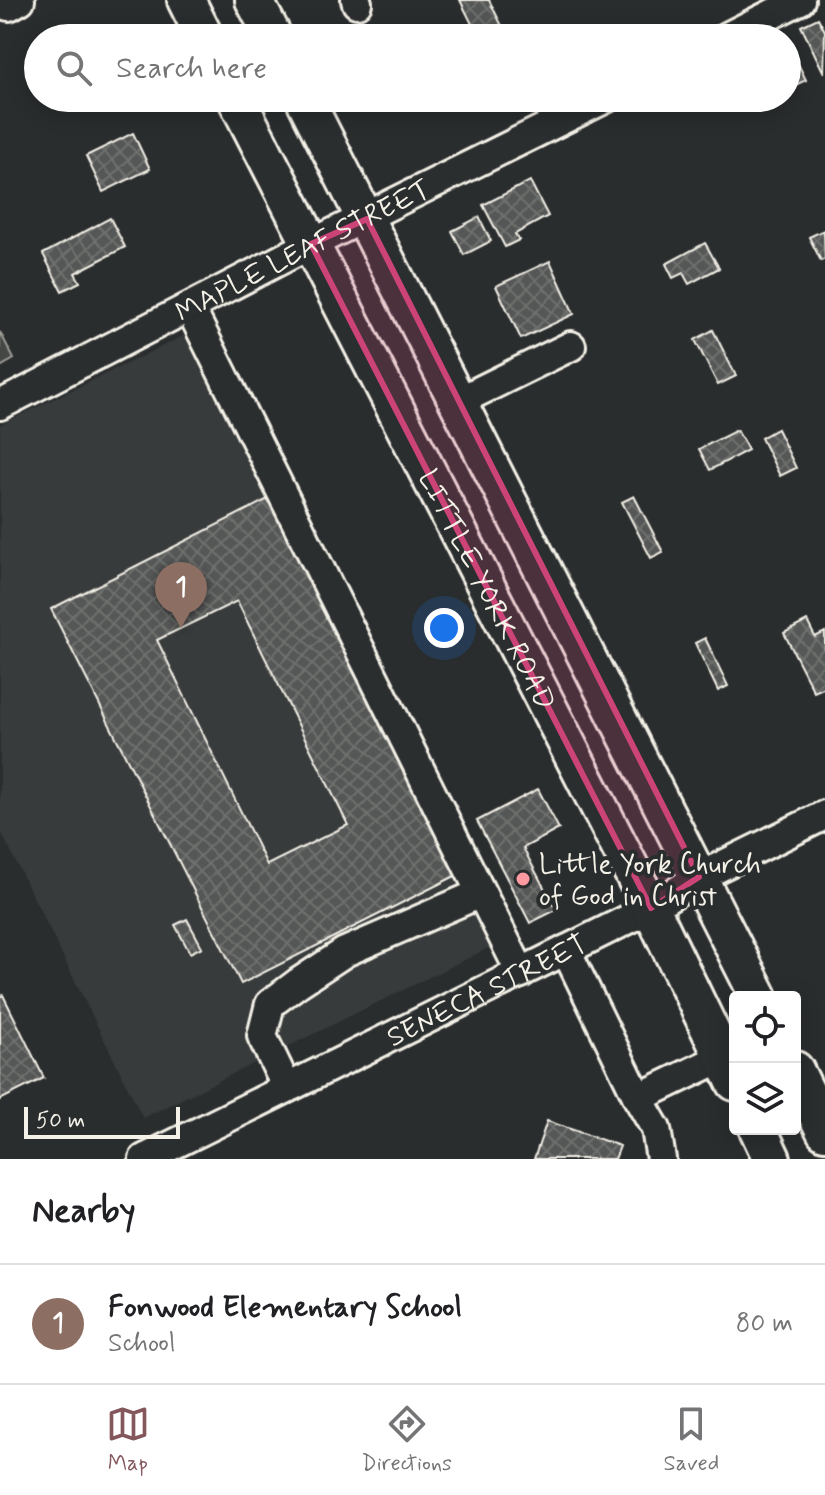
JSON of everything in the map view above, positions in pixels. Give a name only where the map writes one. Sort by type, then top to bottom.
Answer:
[{"type":"main road","points":[[186,0],[198,24]]},
{"type":"main road","points":[[254,0],[267,24]]},
{"type":"main road","name":"LITTLE YORK ROAD","points":[[243,112],[651,908],[729,1070]]},
{"type":"main road","name":"LITTLE YORK ROAD","points":[[311,112],[756,991]]},
{"type":"main road","points":[[801,1082],[825,1131]]},
{"type":"main road","points":[[761,1135],[772,1159]]},
{"type":"street","points":[[0,4],[9,6],[20,0]]},
{"type":"street","points":[[753,24],[800,0]]},
{"type":"street","name":"MAPLE LEAF STREET","points":[[0,405],[311,244],[578,112]]},
{"type":"street","points":[[190,308],[521,973]]},
{"type":"street","points":[[459,401],[571,346]]},
{"type":"street","name":"SENECA STREET","points":[[144,1159],[182,1151],[287,1088],[651,908],[699,877],[825,815]]},
{"type":"street","points":[[287,1088],[262,1036],[270,1004],[345,952],[481,893]]},
{"type":"street","points":[[566,950],[656,1129],[661,1159]]},
{"type":"street","points":[[638,1098],[729,1070]]},
{"type":"highlighted area","points":[[367,219],[699,877],[651,908],[311,244]]},
{"type":"shaded area","points":[[210,323],[515,935],[143,1118],[0,830],[0,425]]},
{"type":"green space","points":[[0,332],[14,359],[0,367]]},
{"type":"building","points":[[460,0],[489,0],[501,24],[472,24]]},
{"type":"building","points":[[818,18],[825,31],[824,73],[801,26]]},
{"type":"building","points":[[133,133],[150,169],[103,192],[86,156]]},
{"type":"building","points":[[530,181],[548,216],[515,234],[519,240],[505,247],[483,205]]},
{"type":"building","points":[[479,217],[491,241],[464,255],[452,231]]},
{"type":"building","points":[[110,218],[125,247],[75,273],[80,282],[62,291],[43,254]]},
{"type":"building","points":[[824,230],[825,259],[821,261],[809,237]]},
{"type":"building","points":[[705,243],[719,268],[689,284],[683,273],[673,278],[666,264]]},
{"type":"building","points":[[550,261],[574,314],[521,339],[496,286]]},
{"type":"building","points":[[713,330],[736,376],[718,385],[695,340]]},
{"type":"building","points":[[777,429],[796,468],[780,476],[761,438]]},
{"type":"building","points":[[737,430],[748,450],[710,470],[699,449]]},
{"type":"building","points":[[634,496],[663,552],[651,558],[622,502]]},
{"type":"building","points":[[272,497],[461,873],[241,984],[51,609]],"holes":[[[237,601],[348,825],[267,865],[157,640]]]},
{"type":"building","points":[[807,621],[815,637],[825,632],[825,687],[814,692],[784,633]]},
{"type":"building","points":[[705,638],[728,686],[718,691],[695,643]]},
{"type":"building","name":"Little York Church of God in Christ","points":[[538,789],[559,829],[523,848],[556,910],[530,923],[477,821]]},
{"type":"building","points":[[187,919],[202,947],[190,953],[175,925]]},
{"type":"building","points":[[3,995],[44,1078],[0,1100],[0,997]]},
{"type":"building","points":[[547,1121],[620,1146],[615,1159],[534,1159]]},
{"type":"place","name":"Fonwood Elementary School","points":[[181,628]]},
{"type":"place","name":"Little York Church of God in Christ","points":[[523,879]]}]
